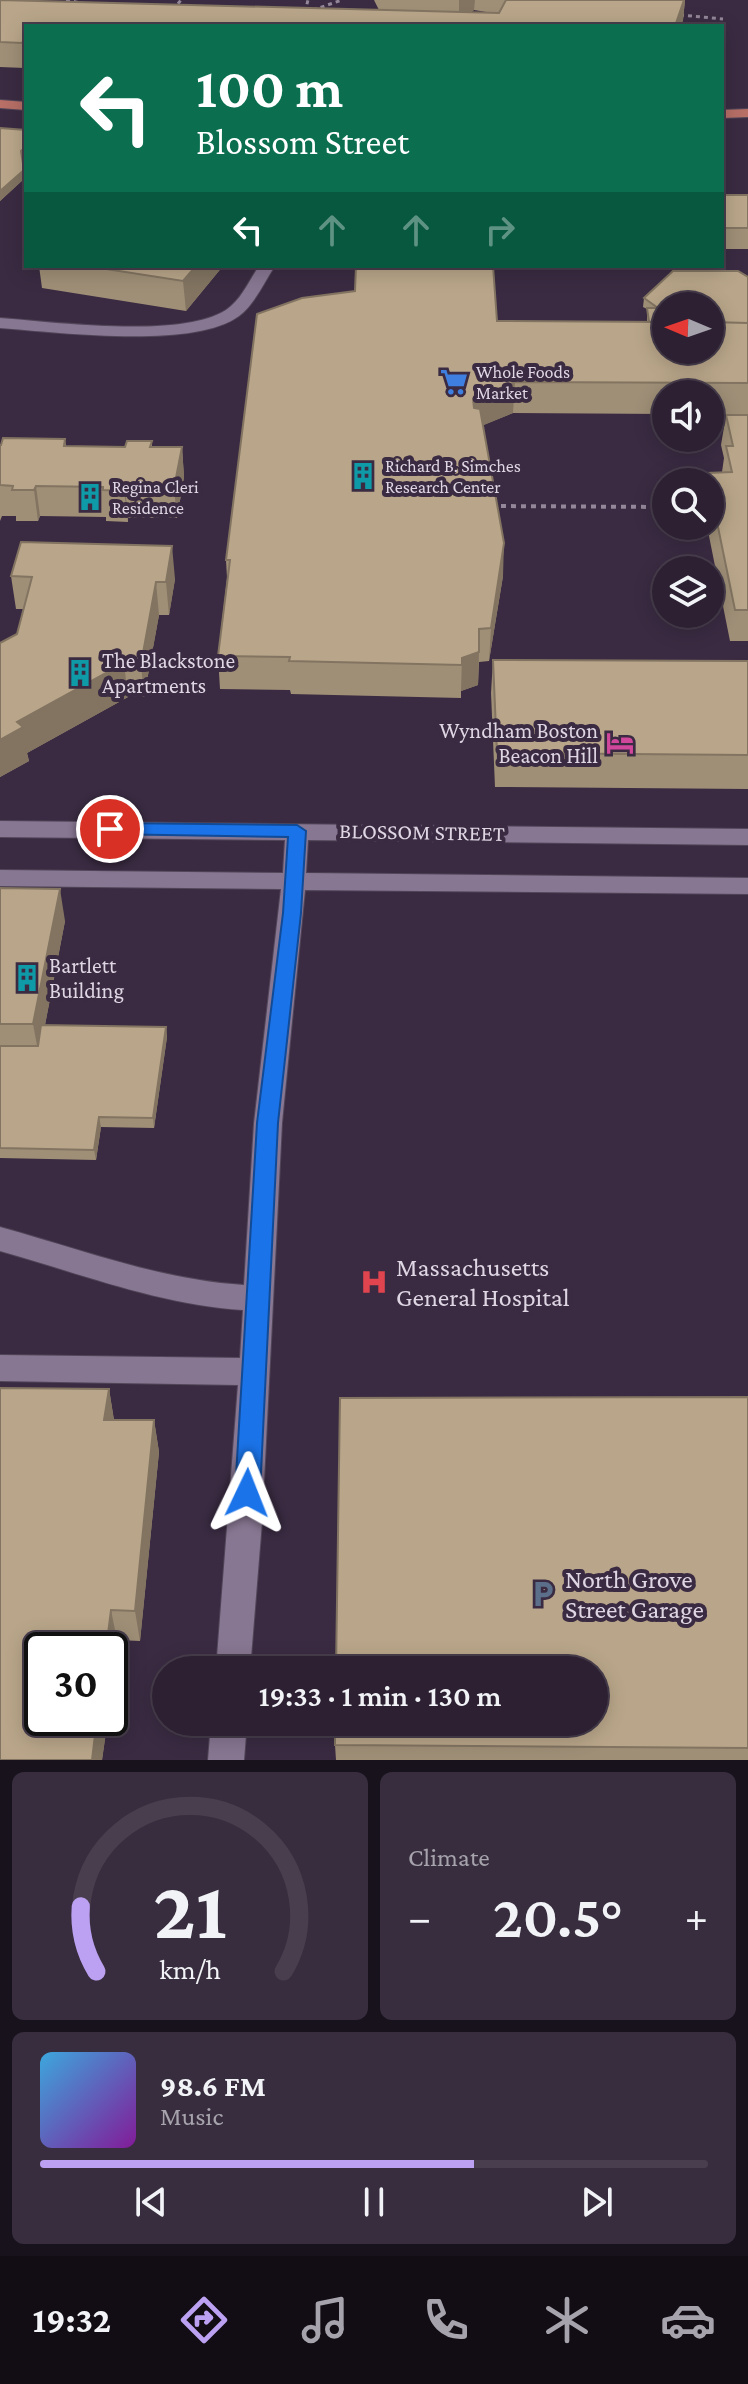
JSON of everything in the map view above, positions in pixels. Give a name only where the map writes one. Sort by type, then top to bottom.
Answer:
[{"type":"main road","points":[[0,104],[24,106]]},
{"type":"main road","points":[[724,114],[748,113]]},
{"type":"street","points":[[0,323],[170,330],[210,325],[234,313],[266,268]]},
{"type":"street","name":"BLOSSOM STREET","points":[[0,829],[748,837]]},
{"type":"street","points":[[234,1656],[246,1522],[268,1123],[297,831]]},
{"type":"street","points":[[0,878],[748,886]]},
{"type":"street","points":[[0,1239],[167,1286],[207,1295],[256,1298]]},
{"type":"street","points":[[0,1368],[253,1372]]},
{"type":"street","points":[[226,1760],[228,1736]]},
{"type":"path","points":[[66,0],[82,4]]},
{"type":"path","points":[[178,17],[166,16],[181,0]]},
{"type":"path","points":[[305,12],[308,0]]},
{"type":"path","points":[[294,13],[342,0]]},
{"type":"path","points":[[669,13],[697,19],[723,19]]},
{"type":"path","points":[[490,506],[652,507]]},
{"type":"building","points":[[0,0],[499,13],[506,0],[684,0],[676,24],[24,24],[22,43],[0,42]]},
{"type":"building","points":[[0,128],[24,130],[24,149],[21,151],[24,170],[0,191]]},
{"type":"building","points":[[724,195],[748,195],[748,228],[724,228]]},
{"type":"building","points":[[100,268],[194,268],[183,281]]},
{"type":"building","name":"Richard B. Simches Research Center","points":[[356,268],[493,268],[497,321],[652,322],[652,364],[724,364],[724,322],[748,323],[748,383],[724,383],[724,380],[515,382],[473,399],[474,408],[480,409],[504,543],[491,628],[479,629],[479,652],[462,658],[462,665],[218,656],[230,560],[226,560],[257,314],[302,298],[355,291]]},
{"type":"building","points":[[673,271],[738,271],[748,277],[748,323],[724,322],[724,292],[652,292],[652,304],[644,298]]},
{"type":"building","points":[[647,308],[652,308],[652,322],[649,322]]},
{"type":"building","points":[[726,415],[748,415],[748,610],[735,610],[721,540],[724,540],[724,472],[732,472],[726,446],[733,446]]},
{"type":"building","points":[[3,438],[65,439],[64,446],[125,447],[127,441],[152,441],[150,447],[182,447],[174,488],[125,487],[124,491],[103,490],[103,487],[36,486],[34,490],[12,490],[13,486],[0,485],[0,445]]},
{"type":"building","name":"The Blackstone Apartments","points":[[21,542],[172,546],[166,582],[156,582],[141,664],[124,663],[17,722],[23,727],[0,740],[0,643],[17,634],[32,577],[11,576]]},
{"type":"building","name":"Wyndham Boston Beacon Hill","points":[[493,660],[748,661],[748,755],[497,753]]},
{"type":"building","name":"Bartlett Building","points":[[0,888],[60,889],[33,1024],[0,1024]]},
{"type":"building","points":[[41,1025],[166,1027],[153,1118],[99,1117],[94,1150],[0,1148],[0,1046],[38,1046]]},
{"type":"building","points":[[0,1388],[109,1389],[104,1420],[154,1420],[135,1611],[111,1610],[108,1632],[24,1632],[24,1736],[95,1736],[92,1760],[0,1760]]},
{"type":"building","name":"North Grove Street Garage","points":[[748,1397],[748,1748],[335,1745],[335,1736],[608,1736],[608,1656],[336,1656],[340,1398]]},
{"type":"place","name":"Whole Foods Market","points":[[454,382]]},
{"type":"place","name":"Richard B. Simches Research Center","points":[[363,476]]},
{"type":"place","name":"Regina Cleri Residence","points":[[90,497]]},
{"type":"place","name":"The Blackstone Apartments","points":[[80,673]]},
{"type":"place","name":"Wyndham Boston Beacon Hill","points":[[620,743]]},
{"type":"place","name":"Bartlett Building","points":[[27,978]]},
{"type":"place","name":"Massachusetts General Hospital","points":[[374,1282]]},
{"type":"place","name":"North Grove Street Garage","points":[[543,1594]]},
{"type":"route","points":[[110,829],[297,831],[292,913],[268,1123],[247,1493]]}]
